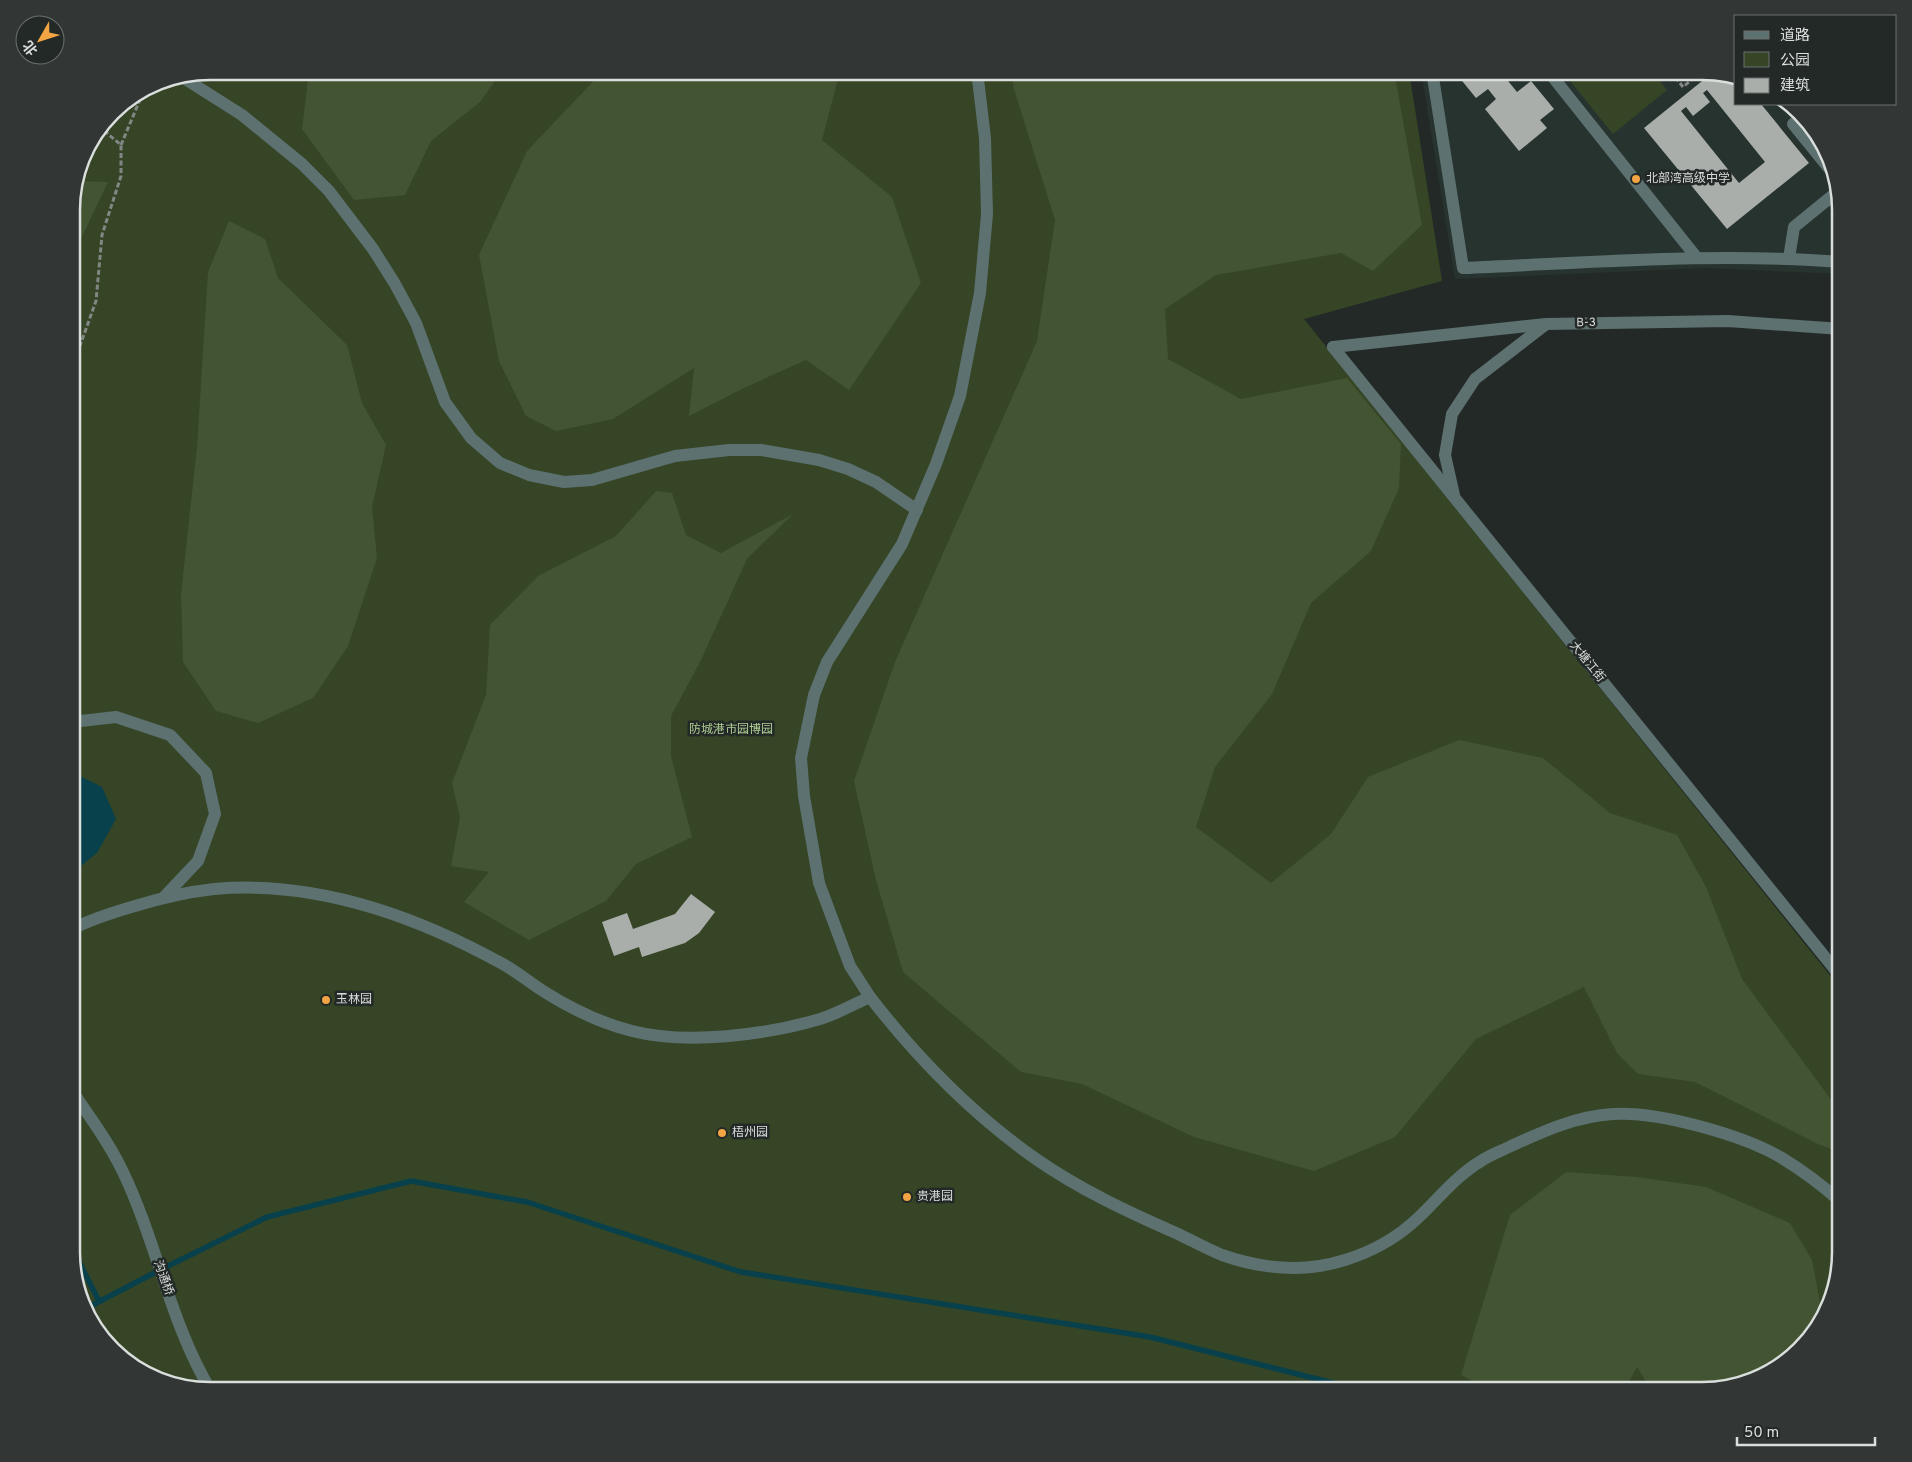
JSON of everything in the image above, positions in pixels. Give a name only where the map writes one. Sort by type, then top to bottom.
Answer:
[{"type":"street","points":[[978,80],[985,138],[987,214],[980,293],[960,396],[936,464],[902,544],[828,662],[814,696],[802,758],[804,796],[819,883],[850,966],[870,997],[895,1029],[963,1101],[1038,1161],[1130,1213],[1222,1255],[1264,1266],[1306,1269],[1344,1260],[1381,1245],[1416,1220],[1445,1190],[1480,1162],[1543,1132],[1578,1120],[1614,1114],[1654,1117],[1698,1125],[1738,1139],[1779,1156],[1816,1180],[1832,1194]]},
{"type":"street","points":[[1433,80],[1463,268],[1697,258],[1790,258],[1832,261]]},
{"type":"street","points":[[1555,80],[1697,258]]},
{"type":"street","points":[[190,82],[248,120],[302,164],[329,191],[373,250],[395,284],[416,323],[445,402],[470,438],[500,463],[529,475],[564,482],[592,480],[675,456],[729,450],[761,450],[819,460],[848,469],[876,482],[917,510]]},
{"type":"street","points":[[1797,121],[1793,124],[1821,159]]},
{"type":"street","points":[[1790,258],[1794,227],[1831,197]]},
{"type":"street","name":"B-3","points":[[1333,347],[1546,324],[1728,321],[1832,328]]},
{"type":"street","points":[[1455,499],[1445,455],[1452,414],[1475,379],[1546,324]]},
{"type":"street","name":"大塘江街","points":[[1333,347],[1832,967]]},
{"type":"street","points":[[80,721],[116,717],[170,735],[206,773],[215,814],[198,861],[164,897]]},
{"type":"street","points":[[80,926],[116,911],[164,897],[214,889],[269,889],[317,895],[363,904],[410,920],[502,964],[585,1015],[632,1032],[685,1039],[784,1029],[822,1018],[870,997]]},
{"type":"street","name":"沟通桥","points":[[80,1103],[100,1132],[122,1171],[140,1214],[186,1342],[205,1382]]},
{"type":"path","points":[[1678,80],[1683,87],[1691,80]]},
{"type":"path","points":[[80,346],[96,301],[102,236],[122,176],[121,145],[139,101]]},
{"type":"path","points":[[106,132],[121,145]]},
{"type":"shaded area","name":"北部湾高级中学","points":[[1422,80],[1710,80],[1727,83],[1734,85],[1734,105],[1778,105],[1788,112],[1810,138],[1825,168],[1831,193],[1832,274],[1706,268],[1455,279]]},
{"type":"green space","name":"防城港市园博园","points":[[202,80],[1410,80],[1442,281],[1304,319],[1832,978],[1831,1269],[1828,1285],[1819,1309],[1794,1344],[1759,1369],[1744,1375],[1710,1382],[202,1382],[168,1375],[145,1365],[112,1338],[97,1317],[90,1302],[84,1285],[80,1260],[80,202],[84,177],[93,153],[112,124],[124,112],[145,97],[160,90],[177,84]]},
{"type":"green space","points":[[308,80],[496,80],[480,102],[431,141],[405,195],[354,200],[302,129]]},
{"type":"green space","points":[[594,80],[838,80],[822,140],[892,197],[921,283],[849,390],[806,360],[744,388],[689,416],[694,368],[613,419],[556,431],[526,416],[499,361],[479,255],[527,151]]},
{"type":"green space","points":[[1012,80],[1396,80],[1422,225],[1373,271],[1341,253],[1216,275],[1165,309],[1168,359],[1241,399],[1347,378],[1401,444],[1399,488],[1371,551],[1311,603],[1272,694],[1215,767],[1196,827],[1271,883],[1331,834],[1368,777],[1459,740],[1543,758],[1610,813],[1677,835],[1706,887],[1742,979],[1832,1101],[1832,1149],[1695,1082],[1638,1074],[1617,1053],[1584,987],[1476,1039],[1395,1137],[1314,1171],[1194,1137],[1082,1084],[1021,1072],[903,972],[876,880],[854,781],[895,662],[1037,341],[1055,220]]},
{"type":"green space","points":[[1569,80],[1659,80],[1667,90],[1613,134]]},
{"type":"green space","points":[[83,181],[108,182],[80,241],[80,202]]},
{"type":"green space","points":[[229,221],[265,239],[278,278],[347,345],[362,403],[386,445],[372,507],[377,558],[348,646],[313,698],[258,723],[216,711],[183,662],[181,594],[197,447],[208,272]]},
{"type":"green space","points":[[656,491],[672,493],[686,535],[721,553],[793,514],[747,559],[701,660],[671,716],[671,756],[692,837],[636,864],[606,901],[529,940],[464,902],[489,872],[451,866],[460,817],[452,783],[486,695],[490,625],[538,576],[616,536]]},
{"type":"green space","points":[[1566,1172],[1637,1177],[1706,1187],[1790,1223],[1812,1260],[1821,1305],[1805,1331],[1781,1355],[1759,1369],[1727,1379],[1710,1382],[1646,1382],[1637,1367],[1629,1382],[1475,1382],[1461,1375],[1510,1215]]},
{"type":"water","points":[[80,776],[102,787],[116,819],[97,853],[80,867]]},
{"type":"building","points":[[1461,80],[1507,80],[1517,92],[1531,81],[1554,109],[1540,120],[1547,128],[1519,151],[1485,109],[1496,99],[1488,89],[1476,98]]},
{"type":"building","points":[[1703,80],[1734,85],[1734,105],[1762,105],[1809,163],[1727,229],[1644,128]],"holes":[[[1707,90],[1765,162],[1739,183],[1681,111],[1686,107],[1693,116],[1710,102],[1703,93]]]},
{"type":"building","points":[[691,894],[715,912],[699,933],[685,943],[642,957],[639,947],[614,956],[602,922],[627,913],[633,929],[675,914]]},
{"type":"waterway","points":[[92,1306],[267,1217],[411,1181],[527,1202],[741,1272],[1150,1337],[1329,1382]]},
{"type":"waterway","points":[[81,1266],[99,1301]]},
{"type":"place","name":"北部湾高级中学","points":[[1636,179]]},
{"type":"place","name":"玉林园","points":[[326,1000]]},
{"type":"place","name":"梧州园","points":[[722,1133]]},
{"type":"place","name":"贵港园","points":[[907,1197]]}]
